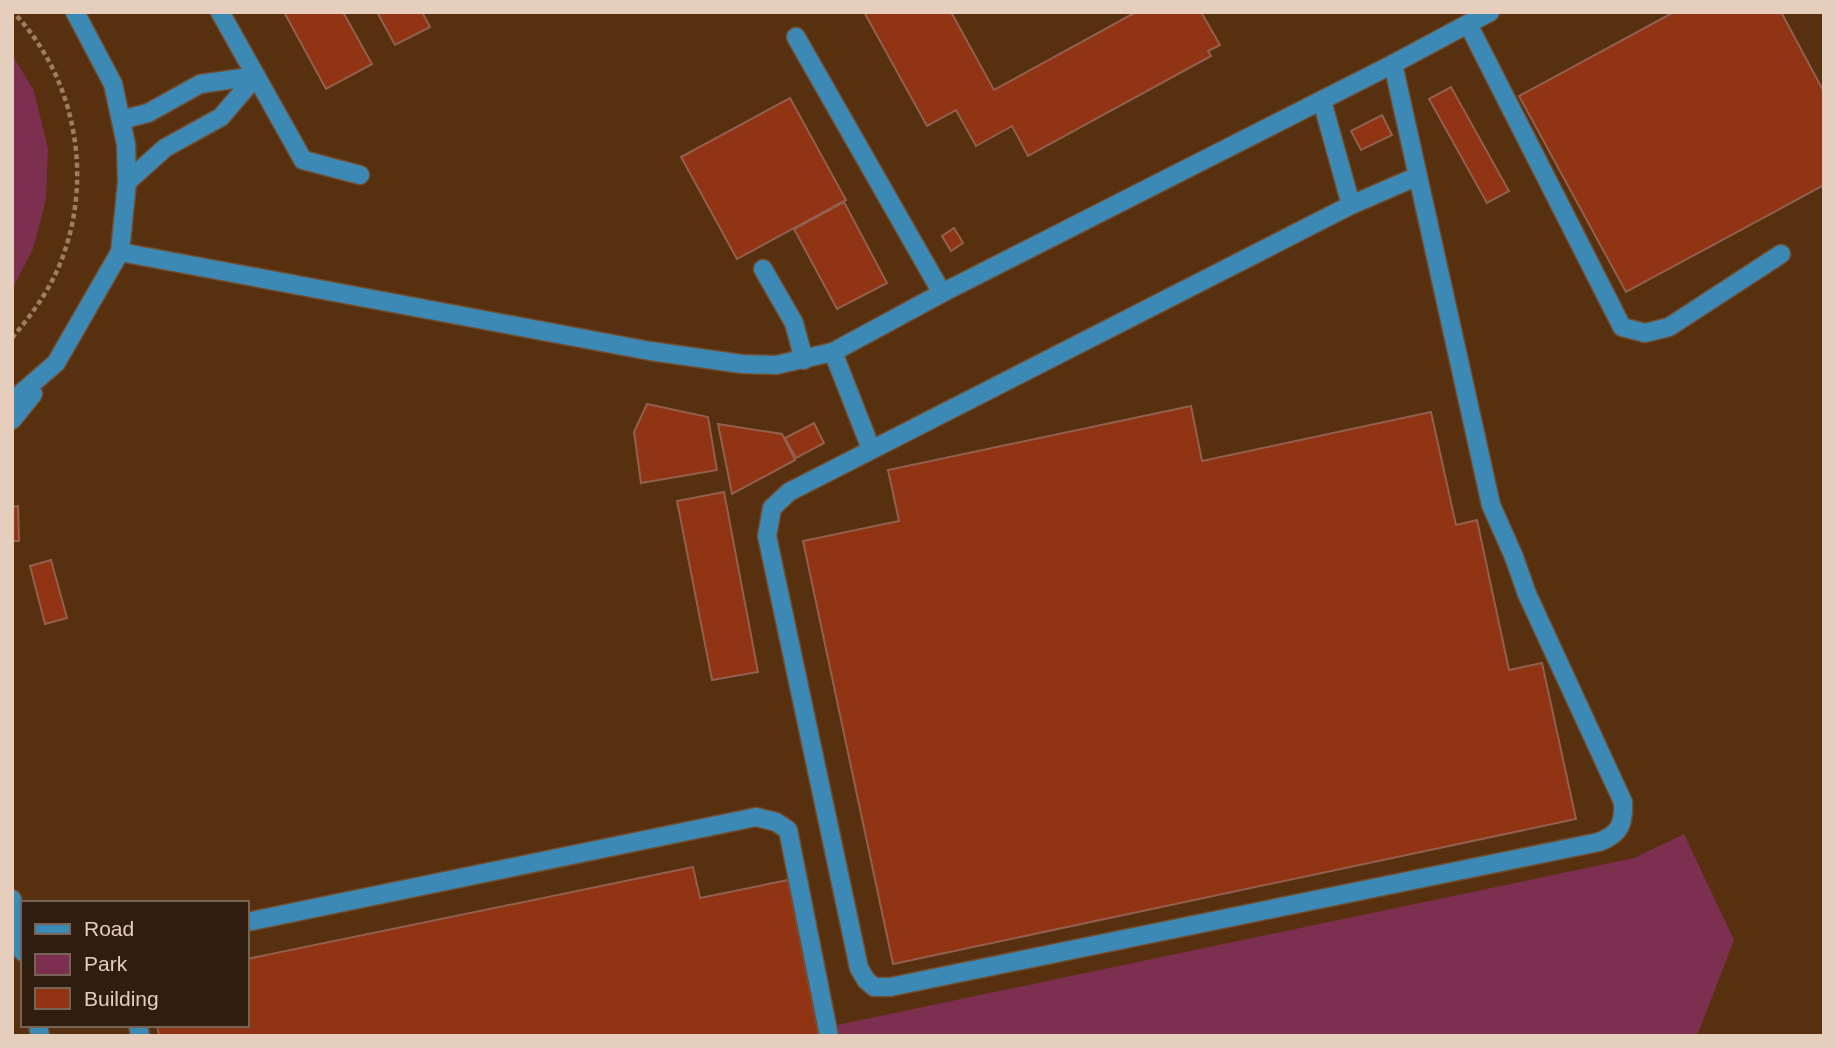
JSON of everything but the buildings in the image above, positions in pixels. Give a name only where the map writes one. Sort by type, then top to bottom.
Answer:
[{"type":"street","points":[[12,420],[56,363],[120,252],[127,182],[126,144],[113,85],[75,12]]},
{"type":"street","points":[[220,12],[303,160],[360,175]]},
{"type":"street","points":[[120,252],[650,351],[742,364],[776,365],[833,352],[942,293],[1322,101],[1490,12]]},
{"type":"street","points":[[1468,24],[1622,327],[1645,333],[1669,327],[1781,254]]},
{"type":"street","points":[[796,37],[942,293]]},
{"type":"street","points":[[1393,64],[1418,176],[1491,505],[1527,593],[1623,802],[1624,815],[1620,826],[1611,837],[1599,842],[890,987],[874,987],[859,968],[767,536],[772,508],[789,492],[871,449],[1351,205],[1418,176]]},
{"type":"street","points":[[121,120],[148,113],[200,84],[256,76]]},
{"type":"street","points":[[127,182],[165,148],[221,117],[256,76]]},
{"type":"street","points":[[1322,101],[1351,205]]},
{"type":"street","points":[[763,269],[794,323],[804,360]]},
{"type":"street","points":[[833,352],[871,449]]},
{"type":"street","points":[[12,401],[56,363]]},
{"type":"street","points":[[248,922],[756,817],[776,822],[788,830],[829,1036]]},
{"type":"street","points":[[12,899],[21,942]]},
{"type":"path","points":[[12,338],[32,315],[63,258],[72,227],[77,162],[74,130],[52,68],[36,40],[13,12]]},
{"type":"green space","points":[[12,54],[34,91],[48,149],[46,200],[33,249],[12,290]]},
{"type":"green space","points":[[1684,834],[1734,940],[1695,1036],[839,1036],[837,1025],[1634,858]]}]
